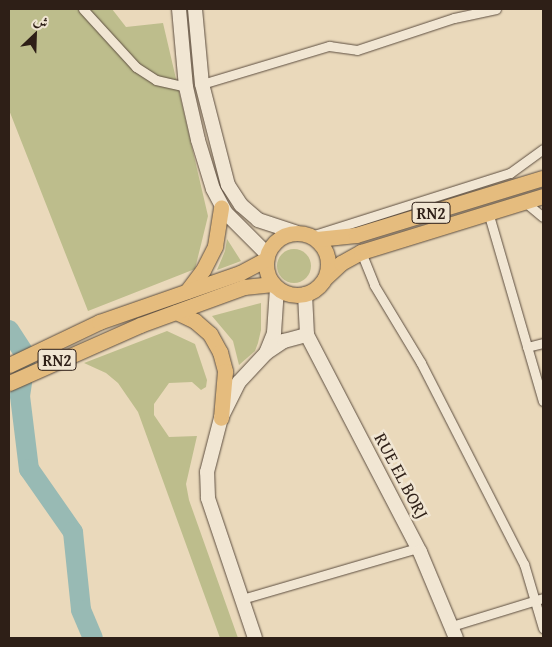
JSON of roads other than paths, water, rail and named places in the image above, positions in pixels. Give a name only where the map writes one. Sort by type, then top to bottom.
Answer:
[{"type":"highway","name":"RN2","points":[[9,365],[100,322],[240,273],[266,256],[280,237],[295,232],[314,238],[356,235],[543,178]]},
{"type":"highway","name":"RN2","points":[[9,384],[106,338],[244,287],[275,286],[287,294],[305,294],[313,291],[341,263],[361,252],[543,196]]},
{"type":"highway","points":[[187,291],[203,270],[215,246],[221,207]]},
{"type":"highway","points":[[314,238],[329,261],[325,278]]},
{"type":"highway","points":[[266,256],[266,272],[275,286]]},
{"type":"highway","points":[[176,312],[205,330],[220,352],[225,371],[221,418]]},
{"type":"main road","points":[[179,9],[186,87],[202,157],[221,207],[266,256]]},
{"type":"main road","points":[[195,9],[202,84],[218,152],[234,195],[258,220],[295,232]]},
{"type":"main road","points":[[266,353],[274,333],[275,286]]},
{"type":"main road","points":[[255,638],[206,485],[221,418],[239,382],[266,353],[284,341],[307,335],[305,294]]},
{"type":"main road","name":"RUE EL BORJ","points":[[307,335],[418,548],[454,632]]},
{"type":"street","points":[[83,9],[136,67],[156,80],[186,87]]},
{"type":"street","points":[[202,84],[329,46],[357,50],[454,18],[496,9]]},
{"type":"street","points":[[314,238],[510,173],[543,149]]},
{"type":"street","points":[[526,202],[543,217]]},
{"type":"street","points":[[488,212],[543,401]]},
{"type":"street","points":[[361,252],[374,286],[422,363],[524,564],[540,599],[543,628]]},
{"type":"street","points":[[527,347],[543,343]]},
{"type":"street","points":[[242,600],[418,548]]},
{"type":"street","points":[[454,632],[540,599]]},
{"type":"waterway","points":[[9,330],[26,356],[20,396],[29,469],[73,532],[81,610],[93,638]]}]
